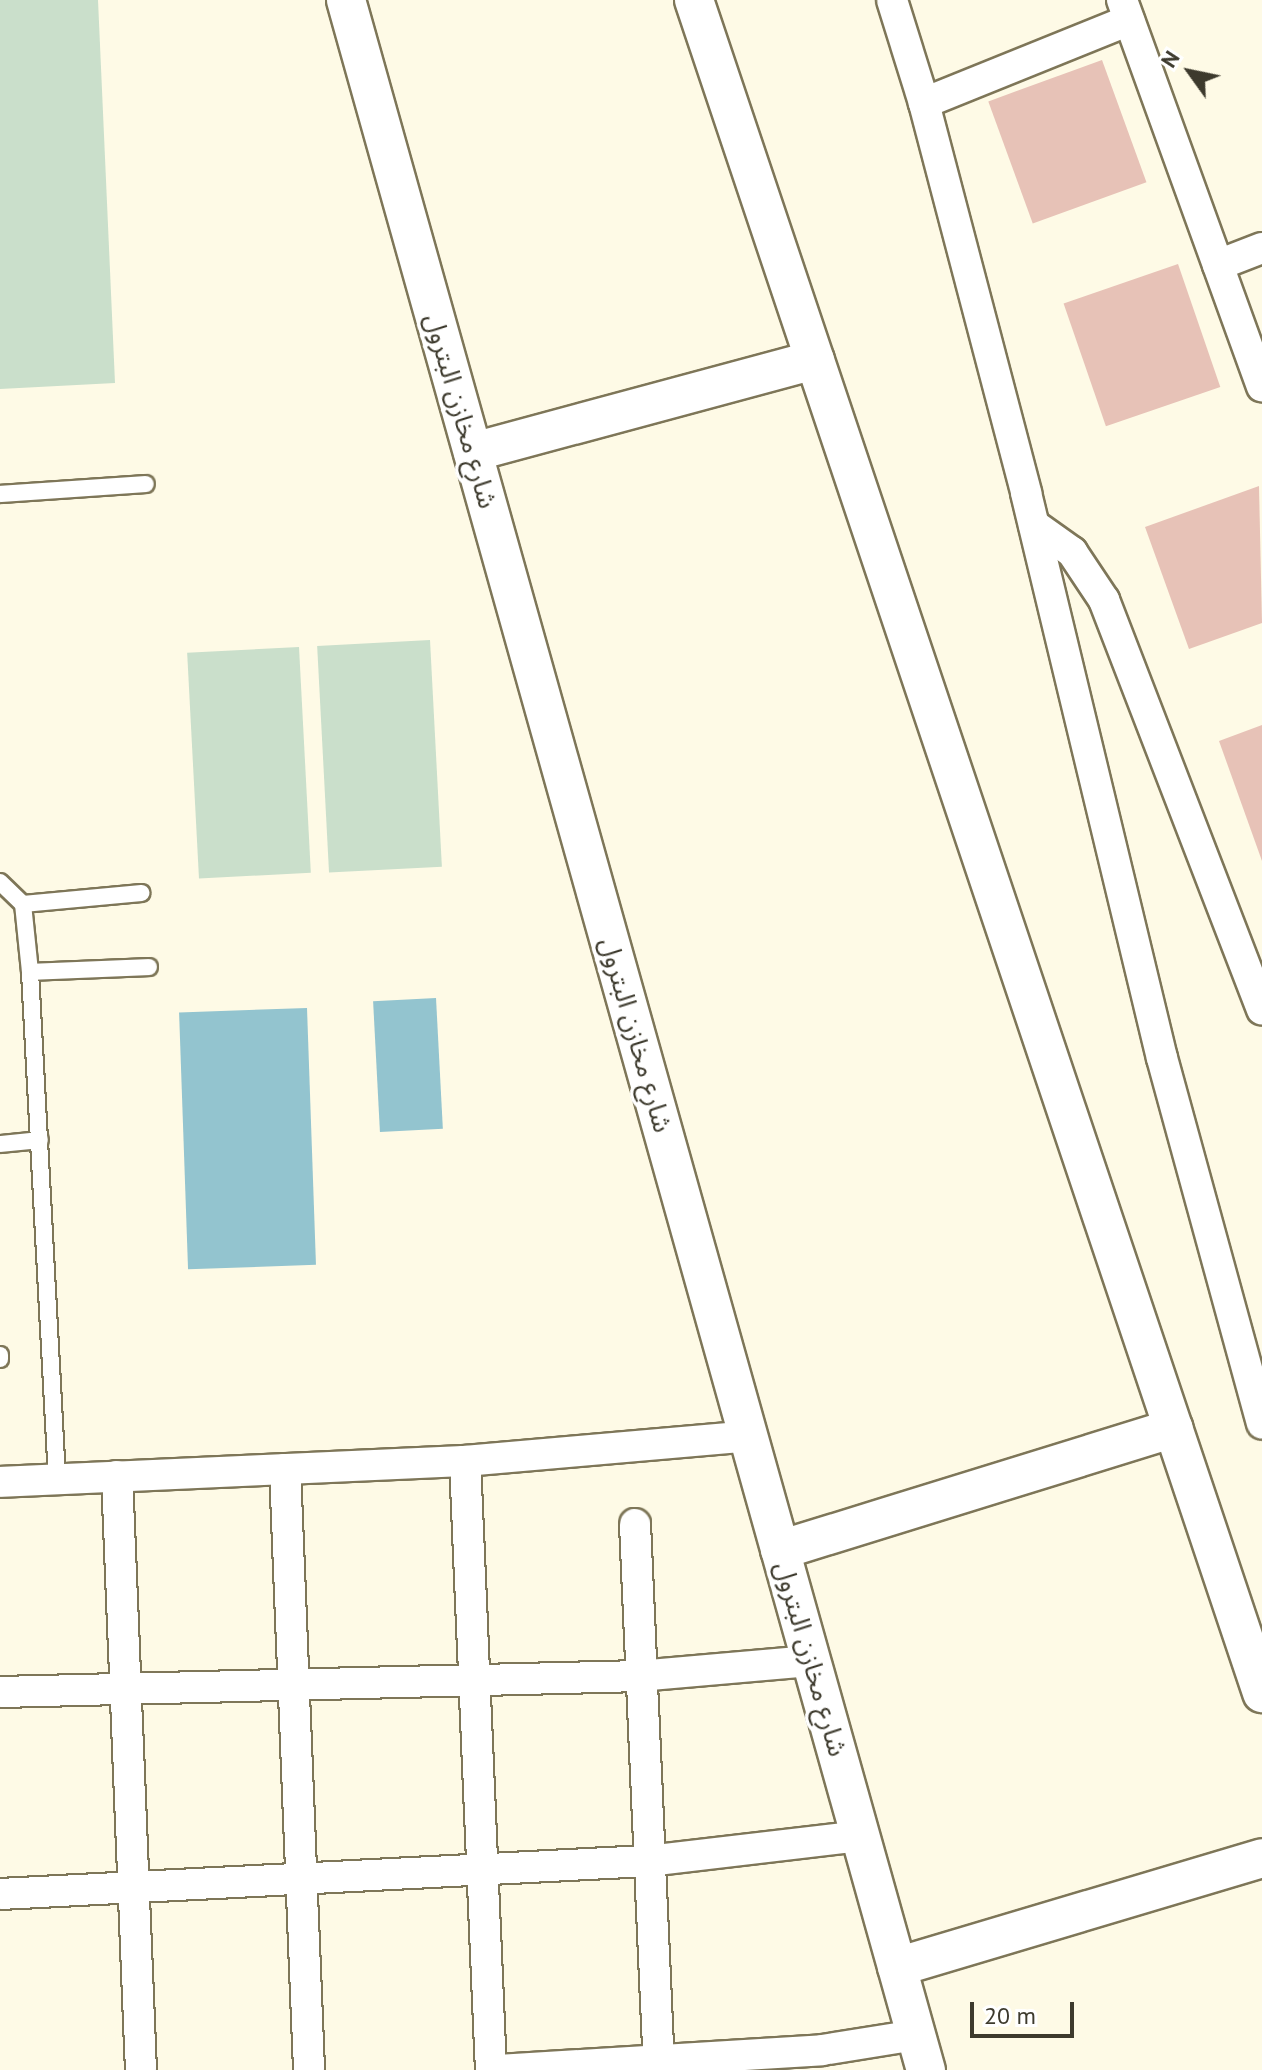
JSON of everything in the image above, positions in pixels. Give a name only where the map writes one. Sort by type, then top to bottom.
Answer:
[{"type":"street","name":"شارع مخازن البترول","points":[[346,0],[921,2052]]},
{"type":"street","points":[[694,0],[1262,1693]]},
{"type":"street","points":[[892,0],[924,103],[1034,525],[1162,1058],[1262,1424]]},
{"type":"street","points":[[924,103],[1126,10],[1262,386]]},
{"type":"street","points":[[1218,265],[1262,248]]},
{"type":"street","points":[[473,452],[815,360]]},
{"type":"street","points":[[1034,525],[1072,552],[1104,600],[1262,1010]]},
{"type":"street","points":[[780,1550],[1173,1428]]},
{"type":"street","points":[[0,1482],[465,1461],[748,1436]]},
{"type":"street","points":[[465,1461],[491,2070]]},
{"type":"street","points":[[285,1469],[309,2070]]},
{"type":"street","points":[[117,1476],[141,2070]]},
{"type":"street","points":[[635,1524],[639,1676],[659,2066]]},
{"type":"street","points":[[0,1692],[294,1681],[639,1676],[812,1661]]},
{"type":"street","points":[[0,1894],[302,1882],[648,1861],[860,1836]]},
{"type":"street","points":[[897,1967],[1262,1858]]},
{"type":"street","points":[[498,2070],[822,2060],[921,2052]]},
{"type":"lane","points":[[0,494],[146,484]]},
{"type":"lane","points":[[0,882],[23,904],[30,972],[57,1479]]},
{"type":"lane","points":[[23,904],[141,893]]},
{"type":"lane","points":[[30,972],[149,967]]},
{"type":"lane","points":[[0,1144],[40,1140]]},
{"type":"green space","points":[[0,0],[98,0],[115,383],[0,389]]},
{"type":"green space","points":[[430,640],[442,867],[329,873],[317,646]]},
{"type":"green space","points":[[299,647],[311,873],[199,879],[187,653]]},
{"type":"water","points":[[436,998],[443,1129],[380,1132],[373,1001]]},
{"type":"water","points":[[307,1008],[316,1265],[188,1269],[179,1012]]},
{"type":"building","points":[[1102,60],[1146,182],[1033,224],[988,101]]},
{"type":"building","points":[[1178,264],[1220,387],[1106,426],[1064,303]]},
{"type":"building","points":[[1259,486],[1262,623],[1189,649],[1145,527]]},
{"type":"building","points":[[1262,725],[1262,861],[1219,741]]}]
